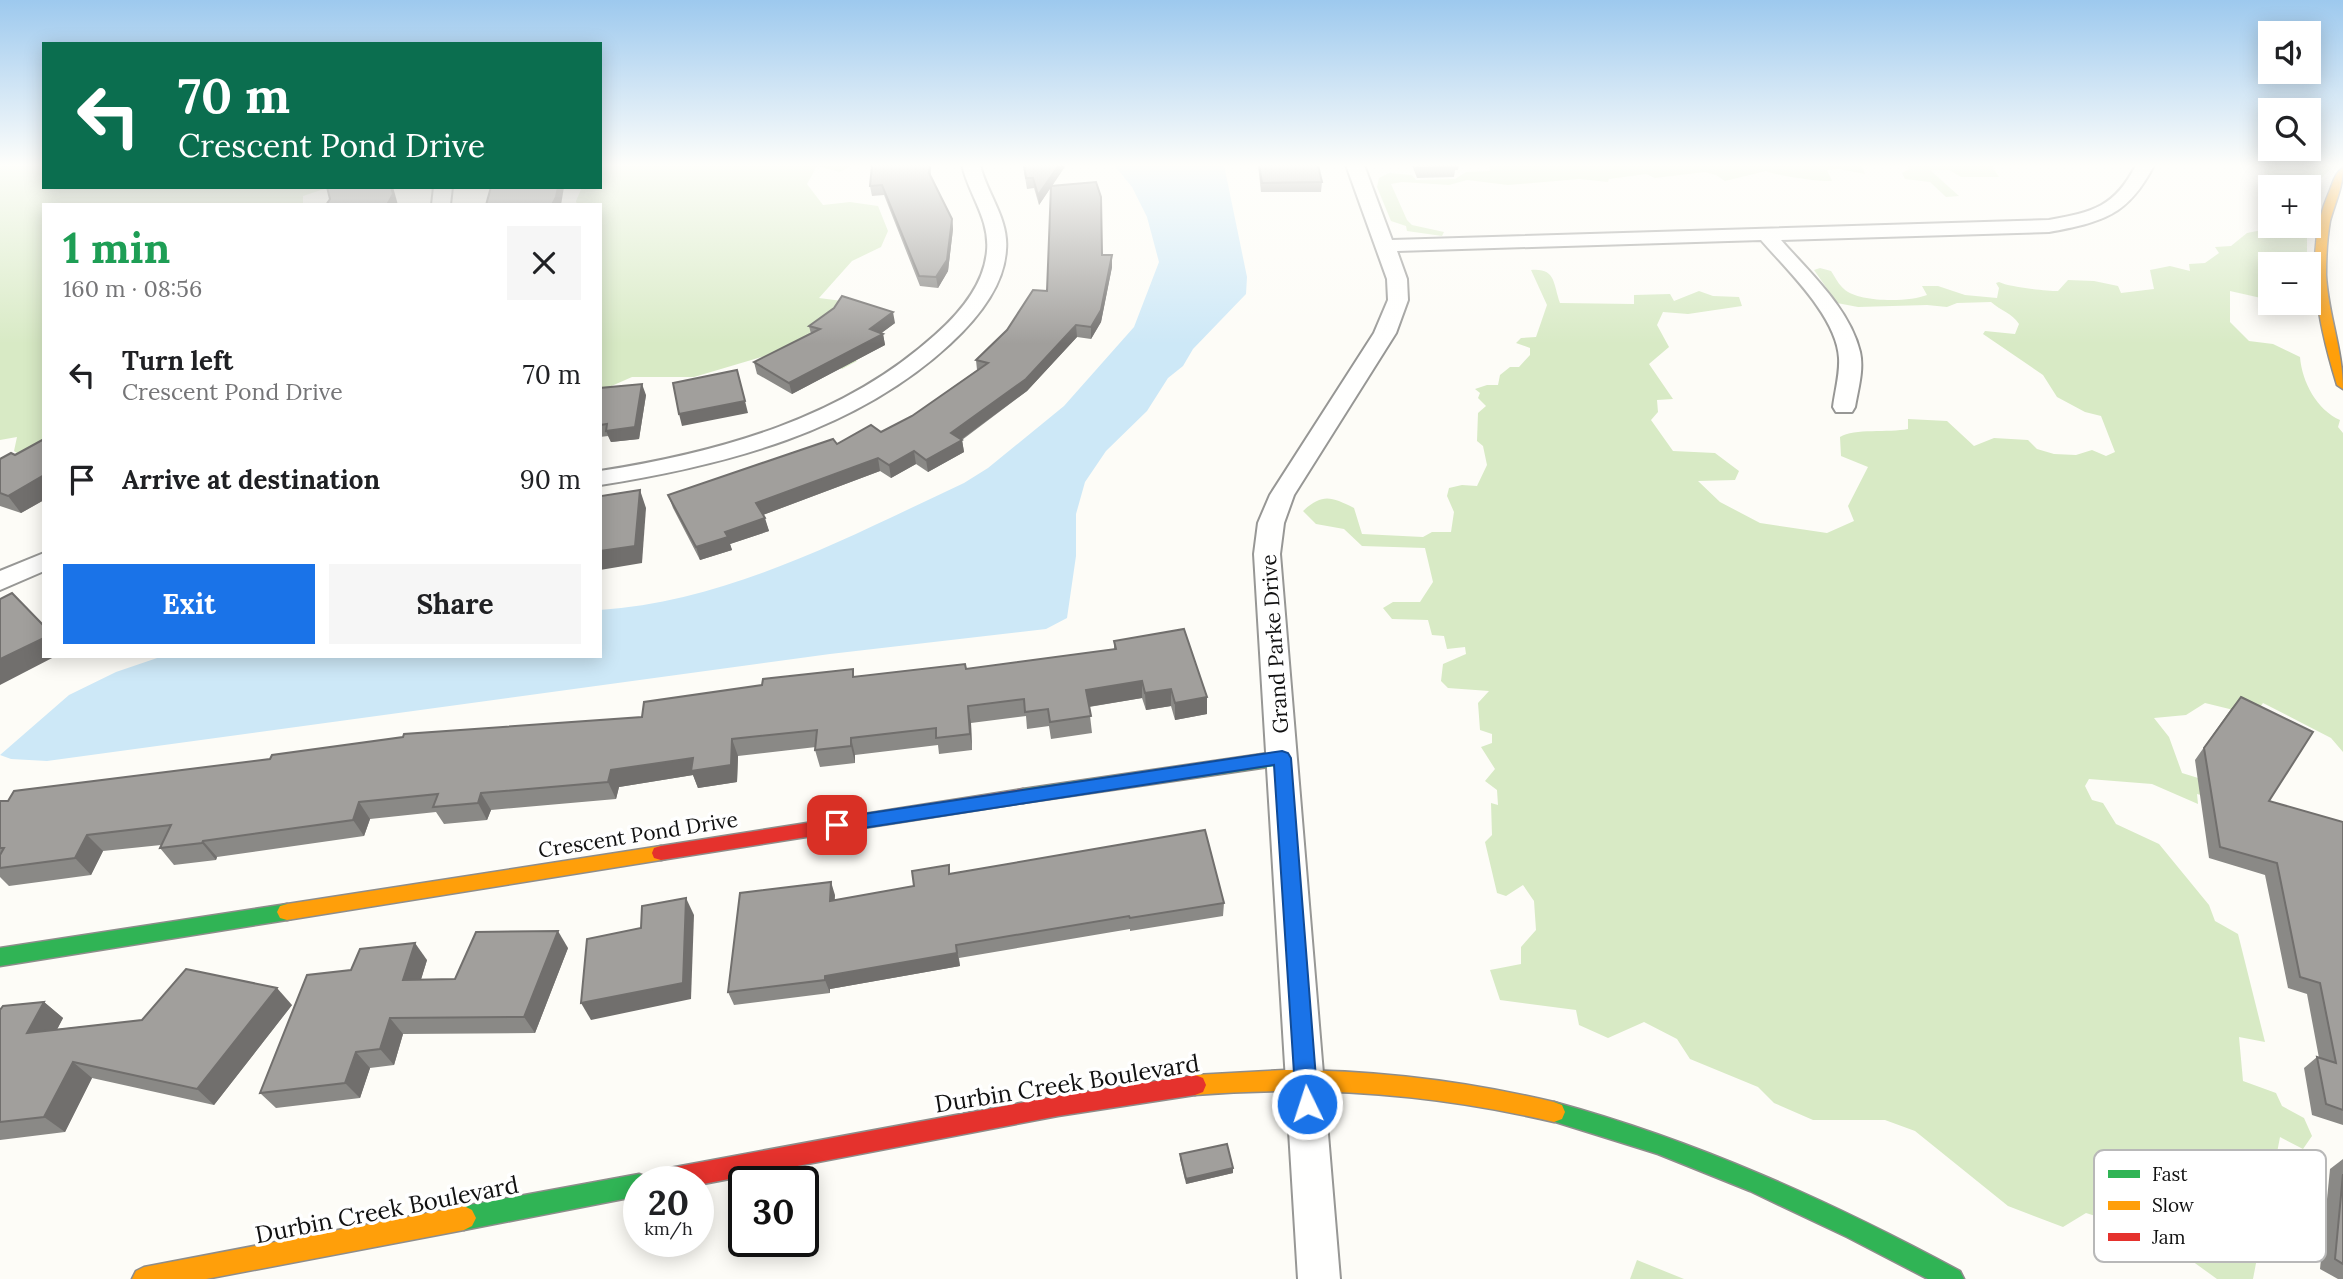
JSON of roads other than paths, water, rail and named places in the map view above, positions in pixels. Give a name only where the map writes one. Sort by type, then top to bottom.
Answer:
[{"type":"street","points":[[602,478],[685,462],[795,428],[885,383],[941,343],[967,315],[983,292],[998,251],[996,225]]},
{"type":"street","name":"Grand Parke Drive","points":[[1320,1279],[1267,554],[1271,523],[1282,495],[1391,320],[1398,300],[1397,279],[1377,225]]},
{"type":"street","points":[[1385,246],[2055,225]]},
{"type":"street","points":[[2324,225],[2319,264],[2329,337],[2343,385]]},
{"type":"street","points":[[1767,235],[1836,320],[1845,338],[1850,354],[1844,407]]},
{"type":"street","points":[[0,581],[42,562]]},
{"type":"street","name":"Crescent Pond Drive","points":[[0,957],[1080,787],[1282,758]]},
{"type":"street","name":"Durbin Creek Boulevard","points":[[714,1171],[1107,1096],[1193,1084],[1305,1078],[1430,1087],[1535,1105],[1641,1135],[1748,1174],[1863,1229],[1952,1279]]},
{"type":"street","name":"Durbin Creek Boulevard","points":[[144,1279],[623,1188]]},
{"type":"water","points":[[1149,225],[1236,225],[1247,277],[1246,294],[1193,349],[1183,366],[1168,378],[1147,411],[1106,451],[1085,482],[1076,514],[1076,556],[1067,618],[1046,629],[830,654],[47,761],[11,759],[0,755],[69,695],[116,672],[157,658],[602,658],[602,610],[648,604],[742,580],[832,545],[964,483],[988,468],[1064,406],[1134,327],[1159,262]]}]
